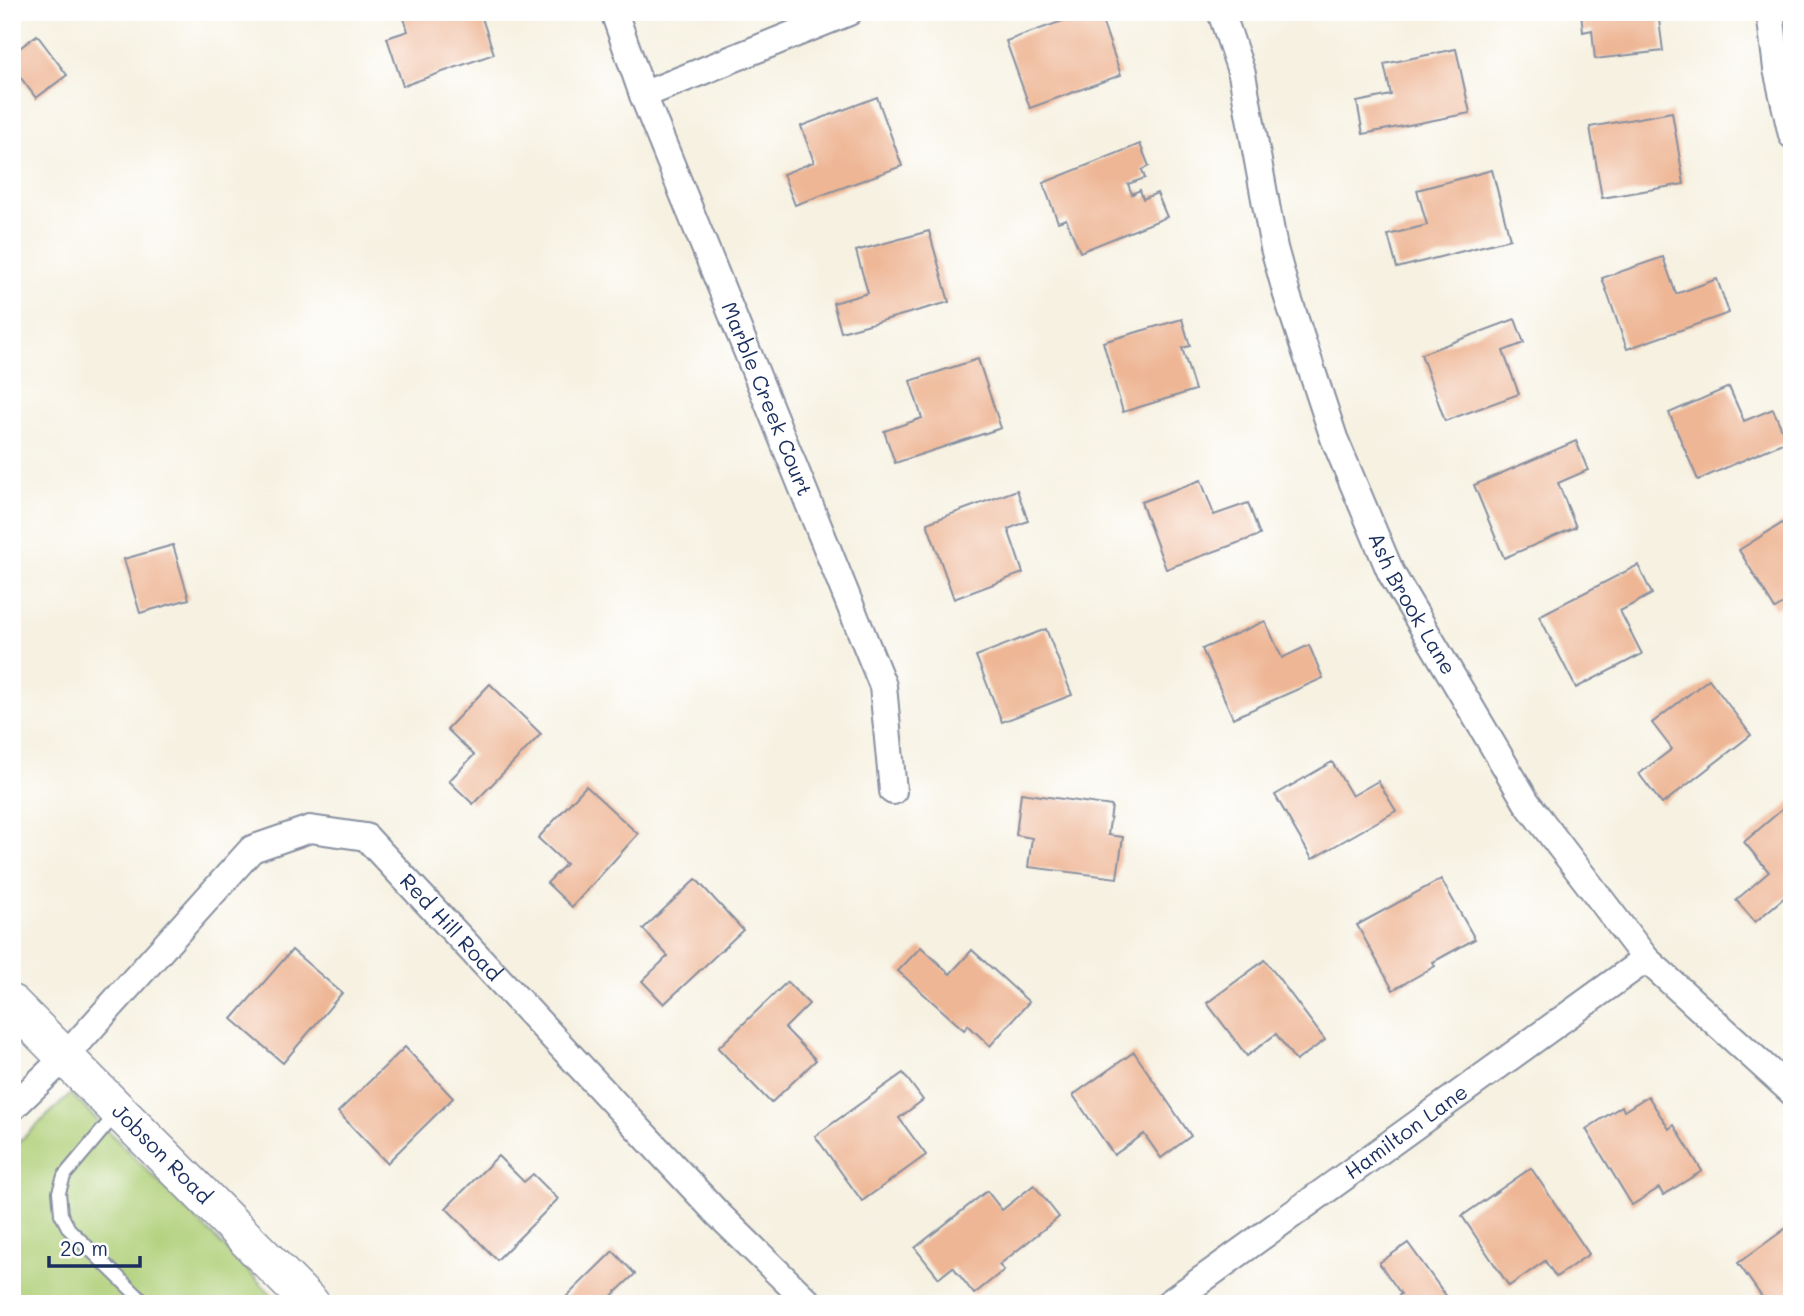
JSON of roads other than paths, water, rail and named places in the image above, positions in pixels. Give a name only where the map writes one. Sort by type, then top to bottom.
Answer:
[{"type":"street","name":"Marble Creek Court","points":[[614,12],[643,95],[883,686],[893,791]]},
{"type":"street","points":[[643,95],[849,12]]},
{"type":"street","name":"Ash Brook Lane","points":[[1221,12],[1242,74],[1274,248],[1287,295],[1334,438],[1391,573],[1527,803],[1646,959],[1792,1092]]},
{"type":"street","points":[[1770,12],[1777,69],[1792,135]]},
{"type":"street","name":"Red Hill Road","points":[[12,1108],[64,1058],[252,849],[310,829],[366,837],[718,1214],[810,1304]]},
{"type":"street","name":"Hamilton Lane","points":[[1168,1304],[1646,959]]},
{"type":"street","name":"Jobson Road","points":[[12,1004],[311,1304]]},
{"type":"lane","points":[[118,1111],[64,1176],[59,1192],[61,1214],[69,1229],[146,1304]]}]
